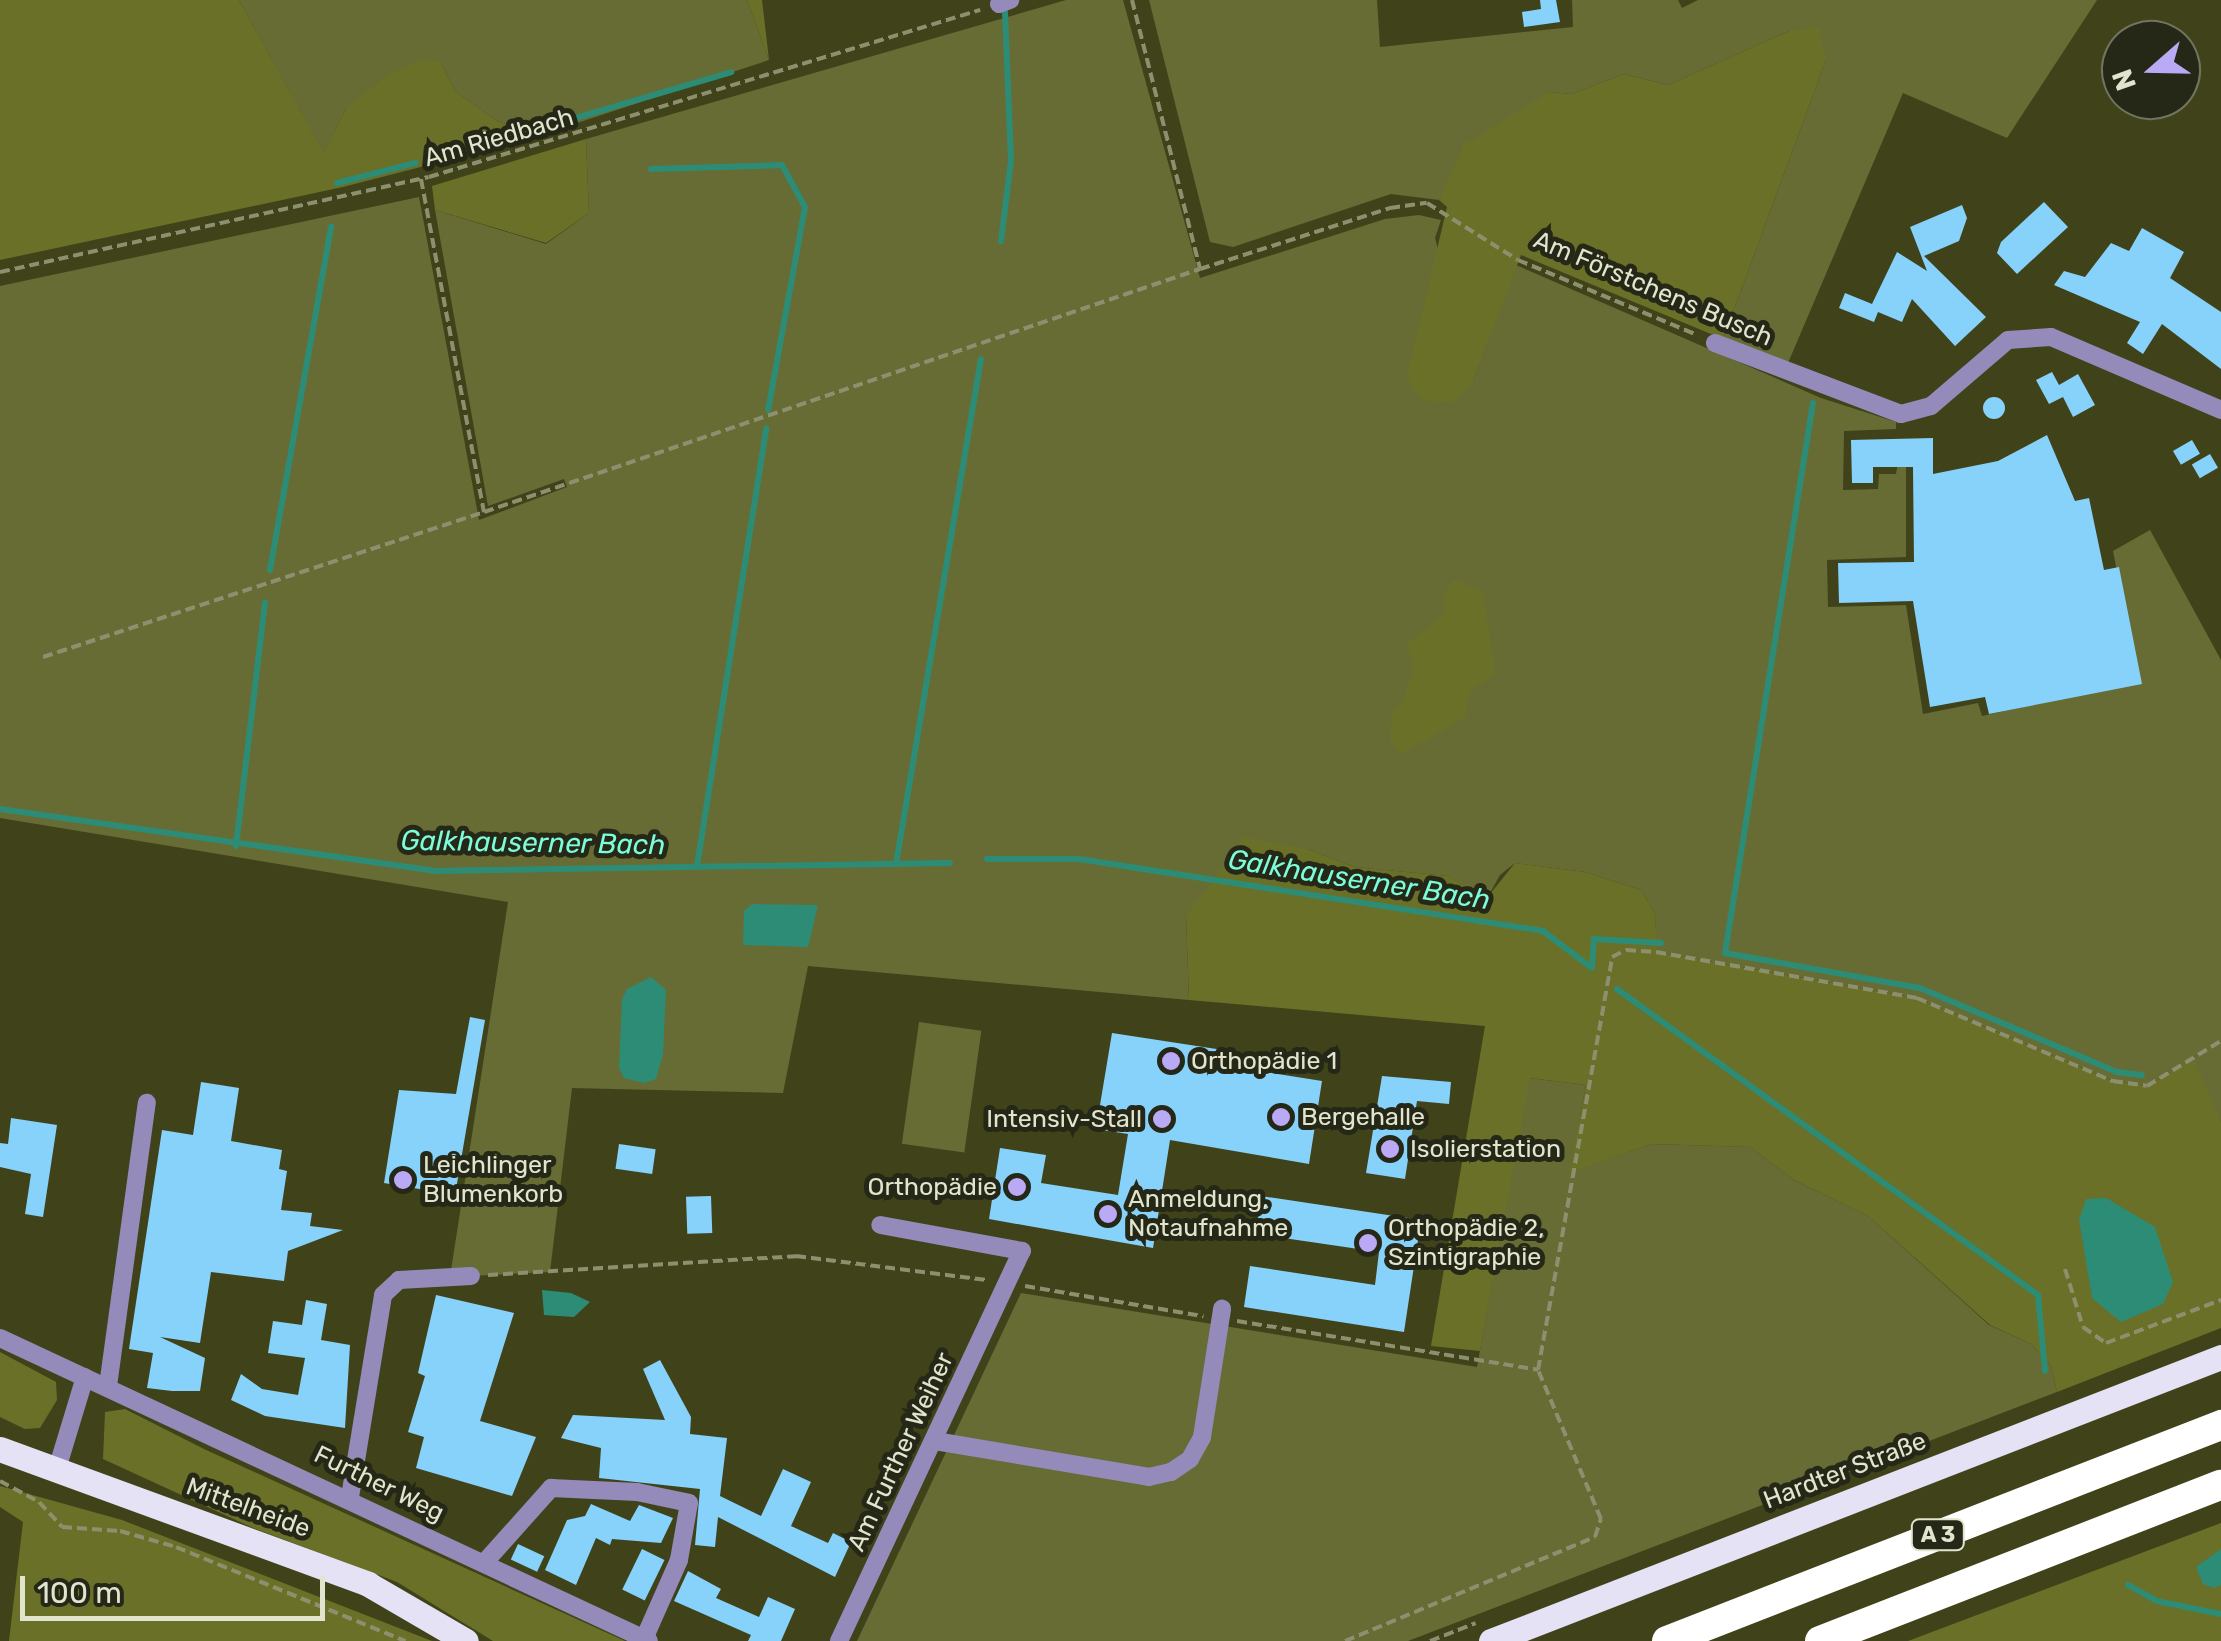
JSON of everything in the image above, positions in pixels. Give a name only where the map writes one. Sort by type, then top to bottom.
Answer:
[{"type":"highway","name":"A 3","points":[[1667,1641],[2221,1425]]},
{"type":"highway","name":"A 3","points":[[1820,1641],[2221,1485]]},
{"type":"main road","name":"Hardter Straße","points":[[1491,1641],[2221,1357]]},
{"type":"main road","name":"Mittelheide","points":[[0,1449],[368,1584],[466,1641]]},
{"type":"street","name":"Am Förstchens Busch","points":[[1715,343],[1901,414],[1931,406],[2008,340],[2051,337],[2221,410]]},
{"type":"street","points":[[108,1386],[147,1103]]},
{"type":"street","name":"Am Further Weiher","points":[[839,1641],[1022,1250],[880,1226]]},
{"type":"street","points":[[350,1497],[384,1295],[399,1280],[471,1276]]},
{"type":"street","points":[[935,1441],[1149,1477],[1171,1472],[1202,1437],[1222,1309]]},
{"type":"street","name":"Further Weg","points":[[0,1338],[350,1497],[647,1640]]},
{"type":"street","points":[[57,1469],[85,1377]]},
{"type":"street","points":[[484,1563],[551,1488],[638,1492],[689,1503],[679,1560],[647,1640]]},
{"type":"path","points":[[1132,0],[1200,269]]},
{"type":"path","name":"Am Riedbach","points":[[0,272],[421,179],[1005,2]]},
{"type":"path","points":[[421,179],[484,512]]},
{"type":"path","name":"Am Förstchens Busch","points":[[43,657],[1390,208],[1428,203],[1518,260],[1715,343]]},
{"type":"path","points":[[1345,1641],[1595,1536],[1601,1519],[1538,1370],[1612,957],[1626,950],[1656,952],[1918,998],[2113,1081],[2146,1086],[2221,1041]]},
{"type":"path","points":[[2064,1268],[2083,1327],[2106,1343],[2221,1300]]},
{"type":"path","points":[[0,1480],[39,1502],[62,1527],[120,1530],[176,1546],[405,1641]]},
{"type":"green space","points":[[0,0],[239,0],[324,153],[345,110],[387,75],[423,59],[441,63],[455,91],[497,121],[517,127],[522,141],[343,187],[0,260]]},
{"type":"green space","points":[[239,0],[747,0],[769,60],[522,141],[517,127],[497,121],[455,91],[441,63],[345,110],[324,154]]},
{"type":"green space","points":[[747,0],[762,0],[769,60]]},
{"type":"green space","points":[[1066,0],[1123,0],[1200,278],[1385,219],[1419,215],[1441,220],[1435,238],[1473,381],[1516,265],[1821,398],[1896,422],[1896,429],[1844,431],[1843,490],[1878,489],[1879,474],[1896,474],[1898,463],[1906,464],[1906,557],[1827,560],[1828,607],[1906,605],[1923,714],[1978,703],[1982,716],[2139,682],[2113,551],[2150,530],[2221,660],[2221,1122],[2181,1068],[2147,1086],[2113,1081],[1917,998],[1656,952],[1655,914],[1641,890],[1585,872],[1515,863],[1500,875],[1486,900],[1448,876],[1355,867],[1307,849],[1186,916],[1189,1000],[808,966],[783,1093],[572,1088],[550,1272],[450,1277],[508,902],[0,818],[0,286],[419,197],[479,520],[567,487],[564,479],[488,506],[435,210],[546,244],[589,213],[586,139]]},
{"type":"green space","points":[[1149,0],[1377,0],[1380,47],[1573,27],[1572,0],[1678,0],[1682,8],[1698,0],[2097,0],[2007,138],[1903,93],[1788,363],[1723,339],[1826,60],[1789,31],[1668,85],[1624,74],[1572,94],[1549,92],[1449,180],[1439,200],[1391,194],[1233,247],[1210,242]]},
{"type":"green space","points":[[1819,27],[1826,60],[1723,339],[1521,255],[1473,381],[1454,402],[1423,401],[1407,377],[1447,207],[1439,200],[1464,145],[1549,92],[1572,94],[1624,74],[1668,85],[1789,31]]},
{"type":"green space","points":[[586,139],[589,213],[546,243],[435,210],[432,186]]},
{"type":"green space","points":[[1455,579],[1483,593],[1496,674],[1470,691],[1465,718],[1401,754],[1390,741],[1392,713],[1403,701],[1413,669],[1407,644],[1443,615],[1444,593]]},
{"type":"green space","points":[[1244,837],[1307,849],[1355,867],[1448,876],[1486,899],[1515,863],[1585,872],[1641,890],[1655,914],[1657,952],[1917,998],[2113,1081],[2147,1086],[2194,1060],[2221,1122],[2221,1328],[2057,1392],[2051,1365],[2031,1344],[1990,1325],[1868,1216],[1794,1180],[1750,1147],[1652,1144],[1569,1173],[1586,1085],[1530,1078],[1480,1351],[1431,1346],[1485,1026],[1189,1000],[1186,916]]},
{"type":"green space","points":[[919,1022],[981,1031],[964,1153],[902,1144]]},
{"type":"green space","points":[[1529,1078],[1586,1085],[1570,1172],[1652,1144],[1750,1147],[1794,1180],[1868,1216],[1989,1325],[2031,1344],[2051,1365],[2057,1392],[1408,1641],[857,1641],[1021,1293],[1477,1367]]},
{"type":"green space","points":[[0,1352],[56,1382],[57,1400],[40,1428],[25,1429],[0,1417]]},
{"type":"green space","points":[[125,1409],[204,1449],[625,1641],[493,1641],[397,1582],[251,1527],[103,1459],[105,1412]]},
{"type":"green space","points":[[0,1486],[122,1520],[432,1641],[9,1641],[23,1522],[0,1507]]},
{"type":"green space","points":[[2221,1523],[2221,1641],[1908,1641]]},
{"type":"water","points":[[752,904],[818,905],[808,947],[743,945],[744,911]]},
{"type":"water","points":[[651,977],[666,990],[663,1054],[656,1079],[644,1083],[624,1078],[619,1068],[622,999],[627,989]]},
{"type":"water","points":[[2106,1198],[2155,1227],[2173,1282],[2163,1304],[2121,1322],[2092,1298],[2079,1220],[2086,1199]]},
{"type":"water","points":[[542,1290],[571,1293],[590,1302],[574,1317],[544,1315]]},
{"type":"water","points":[[2221,1549],[2221,1585],[2214,1588],[2203,1584],[2196,1567]]},
{"type":"building","points":[[1540,0],[1556,0],[1560,22],[1524,27],[1522,12],[1541,9]]},
{"type":"building","points":[[2044,202],[2068,227],[2017,274],[1997,253],[2001,242]]},
{"type":"building","points":[[1962,205],[1967,218],[1959,241],[1924,256],[1986,317],[1955,346],[1912,299],[1902,322],[1878,312],[1874,322],[1839,308],[1845,293],[1872,304],[1897,252],[1927,271],[1910,227]]},
{"type":"building","points":[[2142,228],[2184,252],[2170,278],[2221,312],[2221,369],[2162,324],[2143,354],[2127,343],[2140,322],[2054,285],[2064,271],[2085,277],[2111,243],[2129,251]]},
{"type":"building","points":[[2052,372],[2059,385],[2078,374],[2095,405],[2073,417],[2063,397],[2049,404],[2036,380]]},
{"type":"building","points":[[1994,397],[2002,400],[2002,416],[1994,419],[1986,416],[1983,408],[1986,400]]},
{"type":"building","points":[[2047,435],[2075,501],[2089,498],[2104,570],[2119,567],[2142,684],[1989,714],[1985,697],[1930,707],[1913,601],[1839,603],[1838,563],[1914,562],[1913,467],[1873,467],[1873,483],[1852,483],[1851,440],[1933,438],[1933,474],[1998,461]]},
{"type":"building","points":[[2192,440],[2200,454],[2181,465],[2173,451]]},
{"type":"building","points":[[2210,454],[2218,468],[2200,478],[2192,464]]},
{"type":"building","points":[[470,1017],[485,1020],[455,1195],[384,1183],[399,1090],[456,1094]]},
{"type":"building","points":[[1112,1033],[1236,1052],[1233,1067],[1322,1081],[1309,1164],[1170,1140],[1153,1248],[989,1219],[1000,1148],[1046,1155],[1041,1183],[1118,1195],[1128,1134],[1096,1129]]},
{"type":"building","points":[[1382,1076],[1451,1082],[1449,1104],[1417,1101],[1405,1179],[1366,1173]]},
{"type":"building","points":[[201,1082],[239,1088],[231,1141],[282,1150],[279,1169],[287,1171],[281,1210],[312,1213],[310,1226],[343,1230],[288,1251],[284,1281],[211,1272],[200,1343],[160,1337],[205,1358],[200,1391],[147,1388],[153,1353],[129,1349],[162,1130],[193,1135]]},
{"type":"building","points":[[11,1118],[57,1125],[43,1217],[25,1214],[31,1174],[0,1167],[0,1143],[8,1144]]},
{"type":"building","points":[[619,1144],[656,1149],[652,1174],[616,1169]]},
{"type":"building","points":[[711,1196],[712,1233],[687,1234],[686,1197]]},
{"type":"building","points":[[1261,1196],[1421,1220],[1404,1332],[1244,1307],[1250,1266],[1375,1285],[1379,1252],[1256,1234]]},
{"type":"building","points":[[436,1295],[514,1313],[480,1421],[536,1437],[512,1496],[416,1468],[424,1437],[408,1432],[425,1376],[418,1373]]},
{"type":"building","points":[[306,1300],[327,1304],[321,1340],[350,1345],[345,1428],[265,1416],[231,1400],[241,1374],[262,1389],[298,1395],[305,1358],[268,1353],[273,1321],[302,1325]]},
{"type":"building","points":[[660,1360],[691,1417],[690,1434],[727,1438],[720,1496],[761,1516],[783,1469],[811,1482],[791,1526],[828,1543],[833,1533],[851,1542],[835,1577],[718,1517],[715,1547],[695,1545],[700,1489],[599,1478],[601,1448],[561,1438],[573,1415],[665,1420],[643,1369]]},
{"type":"building","points":[[591,1504],[630,1521],[639,1505],[673,1518],[661,1543],[612,1539],[610,1545],[596,1538],[576,1585],[545,1570],[567,1520],[585,1516]]},
{"type":"building","points":[[518,1544],[544,1556],[537,1572],[511,1559]]},
{"type":"building","points":[[642,1549],[664,1560],[645,1600],[622,1589]]},
{"type":"building","points":[[688,1571],[721,1589],[716,1598],[759,1617],[768,1597],[795,1609],[781,1641],[748,1641],[751,1635],[674,1601]]},
{"type":"waterway","points":[[1001,241],[1011,161],[1005,12]]},
{"type":"waterway","points":[[480,146],[731,72]]},
{"type":"waterway","points":[[337,183],[415,163]]},
{"type":"waterway","points":[[651,169],[782,165],[805,207],[768,410]]},
{"type":"waterway","points":[[270,570],[331,226]]},
{"type":"waterway","points":[[896,864],[981,359]]},
{"type":"waterway","points":[[1813,403],[1725,953],[1920,988],[2117,1072],[2142,1075]]},
{"type":"waterway","points":[[697,866],[766,428]]},
{"type":"waterway","points":[[236,846],[265,603]]},
{"type":"waterway","name":"Galkhauserner Bach","points":[[0,809],[433,871],[950,863]]},
{"type":"waterway","name":"Galkhauserner Bach","points":[[987,859],[1079,859],[1543,931],[1592,968]]},
{"type":"waterway","points":[[1592,967],[1594,939],[1661,943]]},
{"type":"waterway","name":"Galkhauserner Bach","points":[[1617,989],[2038,1295],[2045,1371]]},
{"type":"waterway","name":"Galkhauserner Bach","points":[[2128,1585],[2157,1601],[2221,1614]]},
{"type":"place","name":"Orthopädie 1","points":[[1171,1061]]},
{"type":"place","name":"Bergehalle","points":[[1281,1117]]},
{"type":"place","name":"Intensiv-Stall","points":[[1162,1119]]},
{"type":"place","name":"Isolierstation","points":[[1390,1149]]},
{"type":"place","name":"Leichlinger Blumenkorb","points":[[403,1180]]},
{"type":"place","name":"Orthopädie","points":[[1017,1187]]},
{"type":"place","name":"Anmeldung, Notaufnahme","points":[[1108,1214]]},
{"type":"place","name":"Orthopädie 2, Szintigraphie","points":[[1368,1243]]}]
